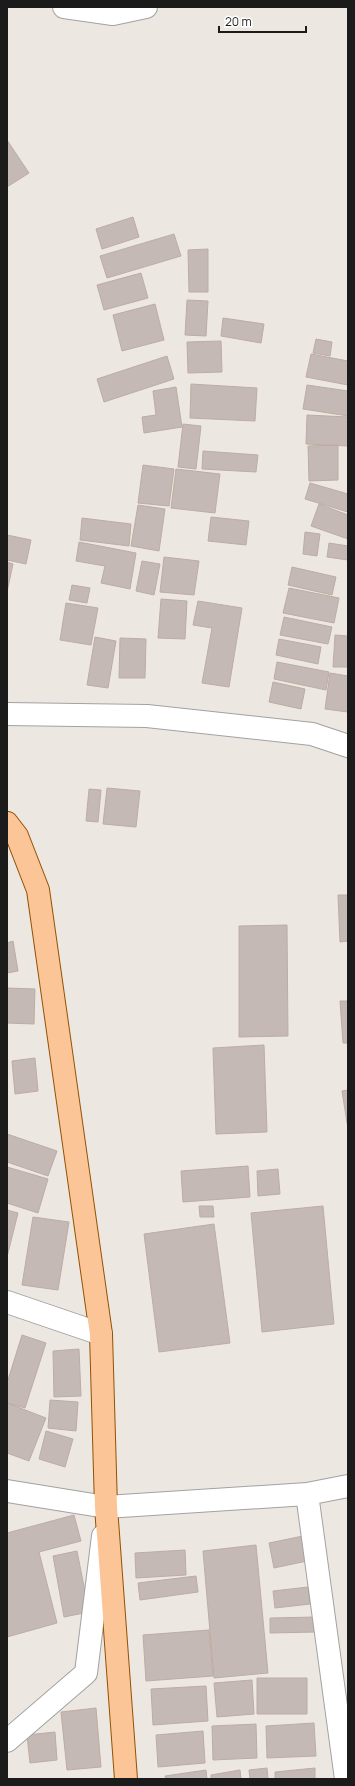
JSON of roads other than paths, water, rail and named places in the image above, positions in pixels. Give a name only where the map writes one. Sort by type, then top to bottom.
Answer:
[{"type":"main road","points":[[7,823],[17,836],[38,890],[101,1334],[106,1507],[126,1779]]},
{"type":"street","points":[[64,7],[113,14],[146,7]]},
{"type":"street","points":[[7,714],[147,716],[312,734],[348,746]]},
{"type":"street","points":[[7,1302],[101,1334]]},
{"type":"street","points":[[7,1491],[106,1507],[307,1494],[348,1486]]},
{"type":"street","points":[[307,1494],[346,1779]]},
{"type":"street","points":[[7,1741],[86,1673],[106,1507]]}]
